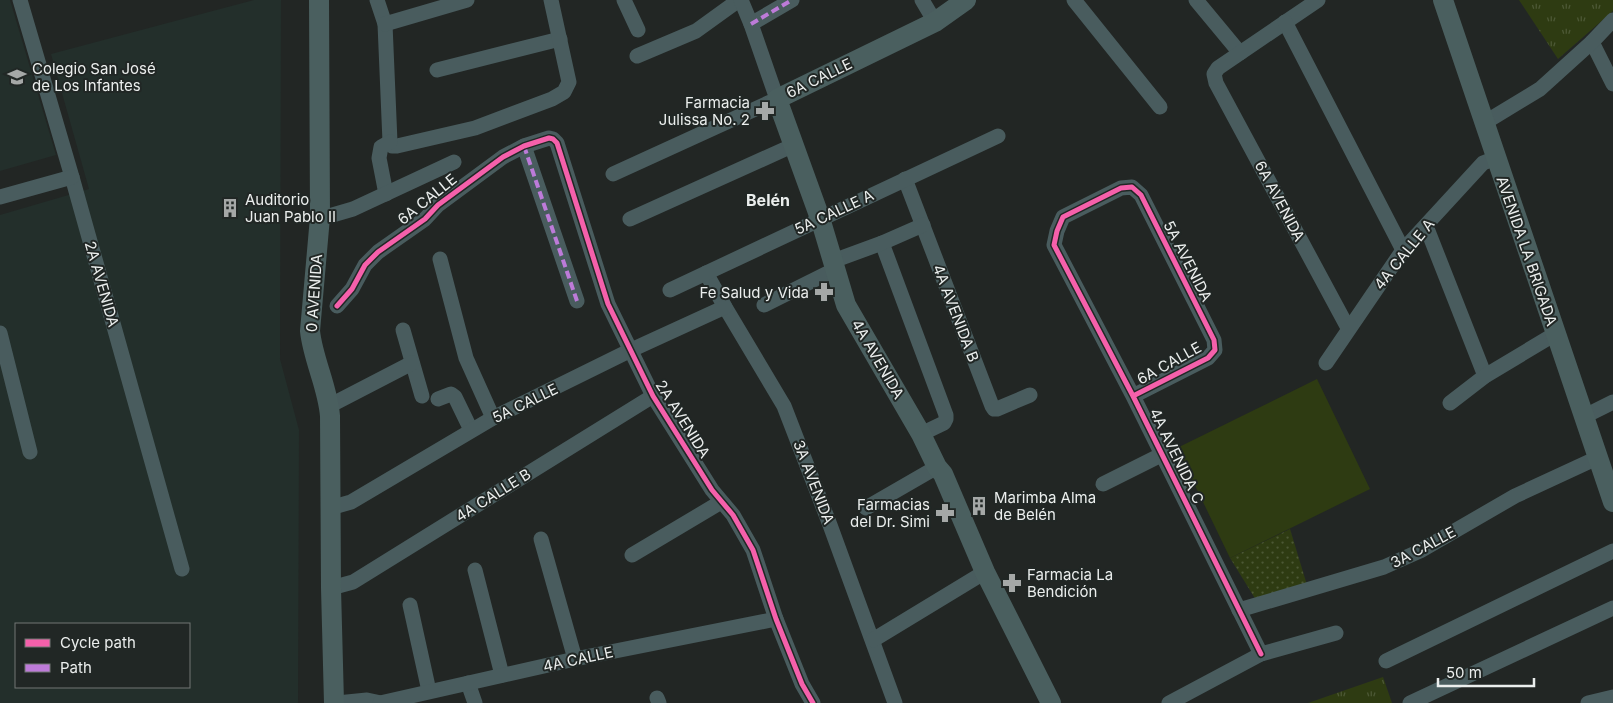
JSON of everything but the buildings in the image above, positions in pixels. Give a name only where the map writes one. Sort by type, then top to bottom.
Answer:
[{"type":"street","name":"2A AVENIDA","points":[[20,0],[72,177],[182,569]]},
{"type":"street","name":"0 AVENIDA","points":[[319,0],[320,217],[310,331],[312,347],[329,406],[331,588],[336,703]]},
{"type":"street","points":[[377,0],[385,24],[390,142],[392,146],[475,128],[564,92],[569,82],[551,0]]},
{"type":"street","points":[[385,24],[466,0]]},
{"type":"street","points":[[624,0],[638,30]]},
{"type":"street","points":[[637,56],[696,31],[740,0]]},
{"type":"street","name":"4A AVENIDA","points":[[740,0],[751,24],[776,99],[820,218],[846,305],[921,434],[937,467],[943,474],[985,572],[1049,702]]},
{"type":"street","points":[[751,24],[792,0]]},
{"type":"street","points":[[922,0],[935,22]]},
{"type":"street","name":"6A CALLE","points":[[613,174],[776,99],[935,22],[966,0]]},
{"type":"street","points":[[1074,0],[1160,107]]},
{"type":"street","points":[[1196,0],[1240,53],[1318,0]]},
{"type":"street","name":"AVENIDA LA BRIGADA","points":[[1443,0],[1583,418],[1604,467],[1613,502]]},
{"type":"street","points":[[1484,123],[1540,89],[1592,42],[1613,20]]},
{"type":"street","points":[[1285,22],[1403,250]]},
{"type":"street","points":[[437,70],[560,39]]},
{"type":"street","points":[[1592,42],[1613,84]]},
{"type":"street","name":"6A AVENIDA","points":[[1240,53],[1218,68],[1214,74],[1216,83],[1348,328]]},
{"type":"street","name":"5A CALLE A","points":[[670,290],[998,136]]},
{"type":"street","name":"6A CALLE","points":[[337,306],[352,290],[365,264],[378,252],[426,219],[438,205],[469,181],[503,157],[524,146],[549,138],[553,139]]},
{"type":"street","name":"2A AVENIDA","points":[[553,139],[557,143],[608,304],[653,396],[721,502],[733,515],[753,550],[776,619],[802,684],[812,703]]},
{"type":"street","points":[[386,194],[379,158],[381,147],[390,142]]},
{"type":"street","points":[[630,219],[794,145]]},
{"type":"street","points":[[524,146],[577,301]]},
{"type":"street","name":"4A CALLE A","points":[[1326,363],[1348,328],[1403,250],[1483,164],[1496,158]]},
{"type":"street","points":[[320,217],[353,209],[454,162]]},
{"type":"street","points":[[0,197],[72,177]]},
{"type":"street","name":"4A AVENIDA B","points":[[905,179],[994,410],[1030,395]]},
{"type":"street","name":"4A AVENIDA C","points":[[1132,187],[1121,188],[1063,217],[1057,230],[1054,245],[1133,396],[1261,654]]},
{"type":"street","name":"5A AVENIDA","points":[[1132,187],[1141,195],[1214,340],[1216,350]]},
{"type":"street","points":[[764,305],[833,265],[923,225]]},
{"type":"street","points":[[1426,226],[1485,376]]},
{"type":"street","points":[[882,243],[946,419],[944,423],[921,434]]},
{"type":"street","points":[[440,259],[466,358],[493,418]]},
{"type":"street","name":"3A AVENIDA","points":[[706,273],[784,406],[895,703]]},
{"type":"street","name":"5A CALLE","points":[[330,508],[351,502],[493,418],[725,307]]},
{"type":"street","points":[[403,330],[422,396]]},
{"type":"street","points":[[0,333],[30,452]]},
{"type":"street","points":[[1450,403],[1485,376],[1555,334]]},
{"type":"street","name":"6A CALLE","points":[[1133,396],[1208,358],[1216,350]]},
{"type":"street","points":[[329,406],[412,363]]},
{"type":"street","points":[[438,400],[452,394],[470,430]]},
{"type":"street","name":"4A CALLE B","points":[[331,588],[353,582],[653,396]]},
{"type":"street","points":[[1583,418],[1613,402]]},
{"type":"street","points":[[1103,484],[1162,454]]},
{"type":"street","points":[[866,508],[937,467]]},
{"type":"street","name":"3A CALLE","points":[[1239,610],[1384,567],[1420,551],[1514,496],[1604,467]]},
{"type":"street","points":[[632,555],[721,502]]},
{"type":"street","points":[[541,539],[575,659]]},
{"type":"street","points":[[1386,662],[1613,551]]},
{"type":"street","points":[[475,570],[502,675]]},
{"type":"street","points":[[873,640],[985,572]]},
{"type":"street","points":[[410,605],[428,691]]},
{"type":"street","points":[[1410,703],[1613,608]]},
{"type":"street","name":"4A CALLE","points":[[336,703],[366,700],[381,703],[575,659],[776,619]]},
{"type":"street","points":[[1169,703],[1261,654],[1336,633]]},
{"type":"street","points":[[468,682],[475,703]]},
{"type":"street","points":[[1588,703],[1613,697]]},
{"type":"shaded area","name":"Colegio San José de Los Infantes","points":[[0,0],[10,0],[56,155],[0,171]]},
{"type":"shaded area","points":[[254,0],[281,0],[280,359],[299,430],[298,703],[0,703],[0,215],[89,189],[51,54]]},
{"type":"green space","points":[[1519,0],[1613,0],[1613,11],[1558,59]]},
{"type":"green space","points":[[1317,379],[1370,489],[1230,558],[1177,448]]},
{"type":"green space","points":[[1290,529],[1307,585],[1256,600],[1230,558]]},
{"type":"green space","points":[[1383,677],[1392,703],[1308,703]]},
{"type":"marked path","points":[[751,24],[792,0]]},
{"type":"marked path","points":[[524,146],[577,301]]},
{"type":"cycle path","points":[[337,306],[352,289],[365,265],[378,252],[425,219],[438,205],[503,157],[524,146],[549,138],[553,139],[557,143],[608,304],[653,396],[712,490],[733,515],[753,550],[776,619],[802,684],[813,703]]},
{"type":"cycle path","points":[[1133,396],[1208,358],[1215,350],[1214,340],[1141,195],[1132,187],[1121,188],[1063,217],[1054,245],[1133,396],[1261,654]]},
{"type":"place","name":"Colegio San José de Los Infantes","points":[[17,77]]},
{"type":"place","name":"Farmacia Julissa No. 2","points":[[765,111]]},
{"type":"place","name":"Auditorio Juan Pablo II","points":[[230,208]]},
{"type":"place","name":"Fe Salud y Vida","points":[[824,292]]},
{"type":"place","name":"Marimba Alma de Belén","points":[[979,506]]},
{"type":"place","name":"Farmacias del Dr. Simi","points":[[945,513]]},
{"type":"place","name":"Farmacia La Bendición","points":[[1012,583]]},
{"type":"district","name":"Belén","points":[[768,200]]}]
